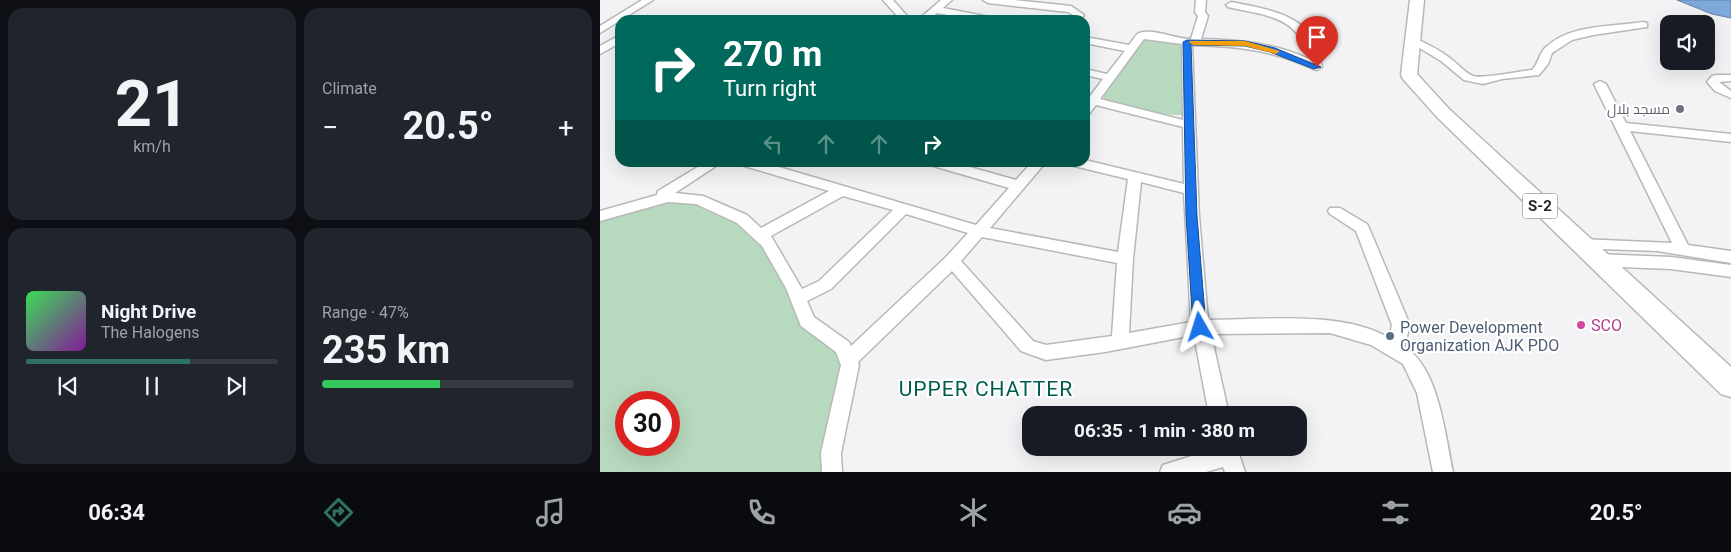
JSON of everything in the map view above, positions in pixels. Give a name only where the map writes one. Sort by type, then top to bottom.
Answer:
[{"type":"highway","name":"S-2","points":[[1417,0],[1409,75],[1443,113],[1731,385]]},
{"type":"street","points":[[624,15],[648,0]]},
{"type":"street","points":[[888,0],[901,15]]},
{"type":"street","points":[[930,15],[947,0]]},
{"type":"street","points":[[988,0],[1074,4]]},
{"type":"street","points":[[1201,0],[1200,12],[1203,16],[1191,42],[1189,126],[1191,190],[1200,327],[1217,406]]},
{"type":"street","points":[[1090,105],[1141,36],[1154,36],[1191,42],[1245,44],[1272,50],[1317,67],[1307,37],[1298,28],[1278,15],[1231,4]]},
{"type":"street","points":[[936,10],[962,15]]},
{"type":"street","points":[[604,27],[615,20]]},
{"type":"street","points":[[1413,41],[1445,59],[1468,78],[1483,81],[1502,76],[1535,73],[1543,64],[1548,50],[1568,38],[1595,31],[1643,25]]},
{"type":"street","points":[[1090,41],[1132,49]]},
{"type":"street","points":[[600,51],[615,45]]},
{"type":"street","points":[[1090,73],[1111,78]]},
{"type":"street","points":[[1731,78],[1716,78],[1713,82],[1719,89],[1731,95]]},
{"type":"street","points":[[1600,84],[1682,250]]},
{"type":"street","points":[[1094,101],[1189,126]]},
{"type":"street","points":[[1621,126],[1731,138]]},
{"type":"street","points":[[1090,166],[1191,190]]},
{"type":"street","points":[[663,194],[708,167]]},
{"type":"street","points":[[762,167],[841,192],[979,231],[1125,259]]},
{"type":"street","points":[[953,167],[1020,186]]},
{"type":"street","points":[[848,360],[952,261],[1036,167]]},
{"type":"street","points":[[1120,342],[1125,259],[1135,177]]},
{"type":"street","points":[[760,235],[841,192]]},
{"type":"street","points":[[600,206],[638,196],[663,194],[685,198]]},
{"type":"street","points":[[600,216],[668,197],[698,198],[742,220],[768,242],[808,321],[843,347],[850,365],[831,453],[832,472]]},
{"type":"street","points":[[798,298],[825,285],[902,209]]},
{"type":"street","points":[[1335,211],[1362,228],[1382,275],[1401,325],[1394,350]]},
{"type":"street","points":[[1580,244],[1656,246],[1731,257]]},
{"type":"street","points":[[1597,260],[1670,263],[1731,272]]},
{"type":"street","points":[[952,261],[1027,346],[1046,353],[1200,327],[1330,326],[1376,339],[1409,359],[1426,392],[1443,472]]},
{"type":"street","points":[[1170,472],[1230,458]]},
{"type":"green space","points":[[1144,40],[1174,42],[1181,46],[1182,115],[1130,109],[1110,102],[1103,97]]},
{"type":"green space","points":[[698,199],[768,242],[807,321],[843,347],[832,472],[600,472],[600,213],[632,203]]},
{"type":"water","points":[[1677,0],[1731,0],[1731,18],[1712,14]]},
{"type":"slow traffic","points":[[1193,42],[1245,44],[1276,51]]},
{"type":"place","name":"مسجد بلال","points":[[1680,109]]},
{"type":"place","name":"SCO","points":[[1581,325]]},
{"type":"place","name":"Power Development Organization AJK PDO","points":[[1390,336]]},
{"type":"district","name":"UPPER CHATTER","points":[[986,389]]},
{"type":"route","points":[[1200,327],[1192,216],[1187,42],[1245,44],[1272,50],[1317,67]]}]
